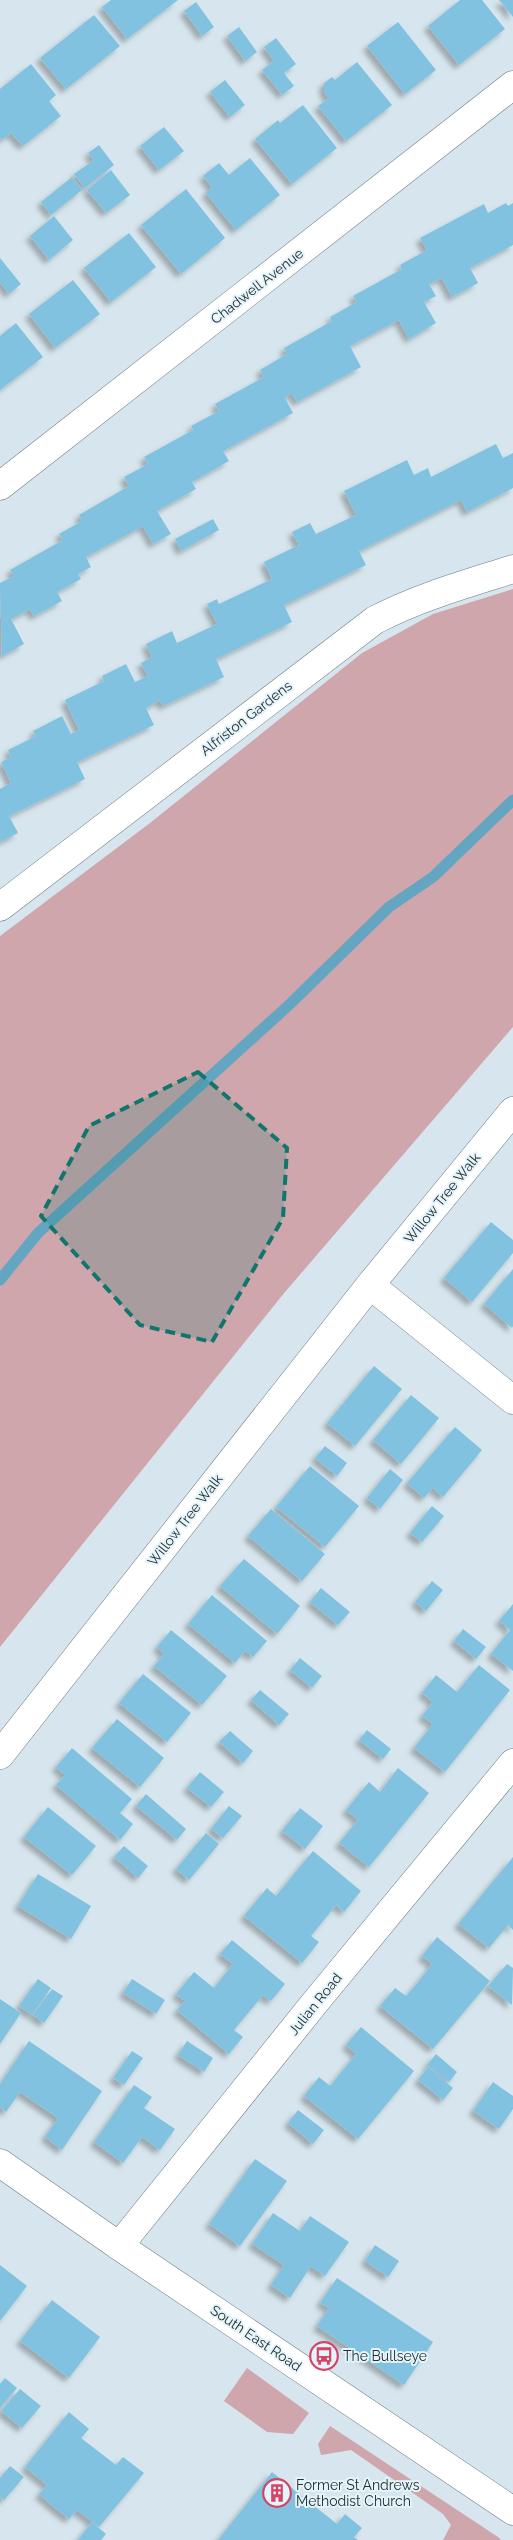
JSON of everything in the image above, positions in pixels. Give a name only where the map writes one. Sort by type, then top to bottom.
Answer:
[{"type":"street","name":"Chadwell Avenue","points":[[0,486],[513,84]]},
{"type":"street","name":"Alfriston Gardens","points":[[0,907],[375,620],[399,607],[513,569]]},
{"type":"street","name":"Willow Tree Walk","points":[[0,1755],[370,1284],[513,1111]]},
{"type":"street","points":[[370,1284],[513,1400]]},
{"type":"street","name":"Julian Road","points":[[119,2246],[317,2000],[513,1763]]},
{"type":"street","name":"South East Road","points":[[0,2163],[119,2246],[513,2511]]},
{"type":"highlighted area","points":[[198,1072],[287,1148],[283,1218],[212,1342],[140,1325],[41,1216],[89,1126]]},
{"type":"shaded area","points":[[513,589],[513,1027],[285,1292],[0,1647],[0,936],[150,823],[362,653],[433,614]]},
{"type":"shaded area","points":[[247,2368],[309,2413],[293,2434],[267,2432],[224,2401]]},
{"type":"shaded area","points":[[330,2426],[501,2540],[443,2540],[451,2525],[443,2514],[351,2450],[321,2455],[318,2444]]},
{"type":"building","points":[[111,0],[178,0],[127,39],[102,7]]},
{"type":"building","points":[[460,0],[482,0],[505,29],[459,65],[428,26]]},
{"type":"building","points":[[499,0],[513,0],[513,17]]},
{"type":"building","points":[[196,2],[214,27],[202,36],[184,11]]},
{"type":"building","points":[[94,15],[120,46],[66,89],[40,58]]},
{"type":"building","points":[[398,22],[436,70],[405,94],[367,46]]},
{"type":"building","points":[[239,27],[257,52],[245,61],[227,36]]},
{"type":"building","points":[[276,38],[296,64],[284,73],[294,86],[282,95],[262,70],[274,61],[264,47]]},
{"type":"building","points":[[357,62],[392,105],[346,141],[318,106],[329,98],[324,92],[324,83],[332,77],[335,80]]},
{"type":"building","points":[[31,64],[56,95],[49,101],[61,116],[23,146],[11,133],[2,140],[0,137],[0,89]]},
{"type":"building","points":[[225,80],[245,105],[230,117],[210,92]]},
{"type":"building","points":[[303,105],[337,148],[292,184],[255,139],[278,120],[280,123]]},
{"type":"building","points":[[164,127],[184,151],[159,170],[140,146]]},
{"type":"building","points":[[99,145],[114,165],[85,188],[74,174],[94,160],[88,153]]},
{"type":"building","points":[[250,158],[280,195],[236,230],[206,193],[212,187],[203,176],[219,163],[229,175]]},
{"type":"building","points":[[111,170],[130,195],[106,213],[87,190]]},
{"type":"building","points":[[72,177],[82,190],[51,215],[41,202]]},
{"type":"building","points":[[186,189],[225,238],[181,274],[141,225]]},
{"type":"building","points":[[506,203],[508,206],[513,203],[513,245],[470,268],[478,283],[452,297],[442,278],[429,284],[436,296],[424,302],[436,323],[409,339],[399,320],[350,346],[361,367],[297,402],[292,393],[285,398],[293,413],[223,451],[229,461],[192,482],[196,489],[157,511],[171,534],[153,544],[143,526],[86,557],[91,567],[78,574],[81,579],[57,592],[62,601],[34,616],[30,609],[11,619],[24,644],[2,656],[0,583],[14,576],[10,570],[63,540],[59,534],[82,521],[79,515],[129,486],[124,477],[148,464],[144,457],[193,430],[191,426],[219,411],[215,404],[264,377],[260,370],[287,354],[284,348],[332,321],[330,317],[357,302],[353,296],[402,269],[400,265],[427,250],[420,238],[484,204],[488,213]]},
{"type":"building","points":[[54,216],[73,240],[49,260],[30,236]]},
{"type":"building","points":[[129,233],[156,267],[111,302],[84,268]]},
{"type":"building","points":[[0,258],[21,284],[9,294],[0,282]]},
{"type":"building","points":[[73,280],[100,314],[55,348],[29,314]]},
{"type":"building","points":[[16,323],[43,357],[0,390],[0,336]]},
{"type":"building","points":[[496,444],[503,458],[513,453],[513,488],[467,512],[461,500],[359,551],[366,565],[284,605],[292,622],[216,659],[224,677],[163,706],[160,700],[146,708],[154,725],[77,762],[85,779],[9,816],[18,833],[0,842],[0,789],[11,783],[1,762],[11,757],[8,750],[36,736],[33,731],[62,716],[71,734],[79,730],[65,700],[104,681],[102,676],[126,664],[135,682],[148,676],[141,663],[152,657],[146,644],[172,631],[177,643],[217,624],[207,604],[217,599],[219,604],[272,579],[264,562],[299,545],[292,532],[310,523],[316,534],[356,515],[344,491],[407,460],[414,475],[428,468],[431,477]]},
{"type":"building","points":[[213,519],[219,530],[181,551],[175,539]]},
{"type":"building","points":[[491,1222],[513,1240],[513,1253],[472,1302],[444,1278]]},
{"type":"building","points":[[513,1269],[513,1326],[512,1328],[484,1304]]},
{"type":"building","points":[[374,1366],[402,1389],[355,1446],[327,1423]]},
{"type":"building","points":[[411,1395],[439,1418],[401,1464],[373,1440]]},
{"type":"building","points":[[455,1427],[482,1450],[443,1497],[433,1488],[424,1498],[407,1483]]},
{"type":"building","points":[[325,1446],[347,1463],[337,1476],[315,1458]]},
{"type":"building","points":[[310,1466],[359,1506],[325,1547],[276,1507]]},
{"type":"building","points":[[390,1469],[403,1480],[380,1509],[367,1498]]},
{"type":"building","points":[[432,1506],[444,1516],[422,1542],[410,1533]]},
{"type":"building","points":[[271,1509],[325,1554],[302,1581],[248,1536]]},
{"type":"building","points":[[244,1559],[300,1606],[277,1634],[220,1586]]},
{"type":"building","points":[[432,1581],[443,1590],[426,1611],[415,1602]]},
{"type":"building","points":[[321,1588],[350,1612],[338,1625],[310,1602]]},
{"type":"building","points":[[212,1595],[267,1641],[253,1657],[245,1651],[235,1663],[188,1624]]},
{"type":"building","points":[[513,1604],[513,1671],[491,1654],[510,1630],[499,1621]]},
{"type":"building","points":[[463,1629],[486,1647],[476,1659],[454,1641]]},
{"type":"building","points":[[171,1630],[227,1676],[202,1705],[154,1666],[164,1654],[157,1647]]},
{"type":"building","points":[[300,1658],[322,1676],[312,1688],[290,1670]]},
{"type":"building","points":[[479,1665],[510,1690],[445,1772],[414,1748],[433,1724],[422,1716],[433,1702],[422,1693],[436,1675],[457,1692]]},
{"type":"building","points":[[143,1674],[191,1713],[167,1742],[119,1703]]},
{"type":"building","points":[[260,1690],[289,1714],[279,1725],[251,1700]]},
{"type":"building","points":[[117,1719],[164,1758],[140,1787],[92,1748]]},
{"type":"building","points":[[367,1730],[391,1749],[383,1759],[359,1740]]},
{"type":"building","points":[[230,1731],[253,1751],[243,1763],[219,1742]]},
{"type":"building","points":[[72,1748],[132,1799],[120,1813],[133,1824],[120,1840],[56,1785],[65,1775],[56,1767]]},
{"type":"building","points":[[398,1768],[429,1793],[369,1867],[339,1843],[358,1820],[346,1810],[369,1782],[380,1792]]},
{"type":"building","points":[[200,1772],[224,1792],[211,1807],[187,1788]]},
{"type":"building","points":[[146,1794],[186,1829],[177,1840],[136,1806]]},
{"type":"building","points":[[229,1806],[242,1816],[223,1838],[211,1829]]},
{"type":"building","points":[[48,1807],[96,1846],[72,1875],[24,1837]]},
{"type":"building","points":[[300,1808],[323,1826],[305,1849],[282,1831]]},
{"type":"building","points":[[206,1833],[219,1844],[189,1880],[176,1869]]},
{"type":"building","points":[[124,1846],[148,1866],[138,1878],[114,1857]]},
{"type":"building","points":[[313,1851],[361,1891],[344,1912],[336,1905],[311,1936],[319,1942],[302,1963],[244,1916],[267,1888],[276,1896]]},
{"type":"building","points":[[513,1857],[513,1930],[508,1925],[489,1948],[458,1924]]},
{"type":"building","points":[[38,1874],[91,1906],[71,1939],[18,1906]]},
{"type":"building","points":[[437,1937],[490,1981],[433,2049],[380,2006],[395,1988],[406,1996],[419,1981],[432,1964],[422,1956]]},
{"type":"building","points":[[232,1940],[285,1984],[271,2001],[263,1995],[234,2030],[243,2037],[229,2054],[177,2010],[185,2001],[176,1994],[194,1972],[214,1988],[233,1964],[220,1954]]},
{"type":"building","points":[[507,1964],[513,1968],[512,2005],[488,1986]]},
{"type":"building","points":[[38,1979],[51,1988],[32,2015],[19,2006]]},
{"type":"building","points":[[132,1979],[165,2000],[156,2014],[123,1993]]},
{"type":"building","points":[[52,1989],[63,1996],[44,2023],[33,2015]]},
{"type":"building","points":[[0,1999],[21,2013],[0,2044]]},
{"type":"building","points":[[361,2027],[414,2071],[358,2139],[304,2096],[319,2077],[330,2086],[356,2054],[346,2045]]},
{"type":"building","points":[[29,2041],[102,2091],[62,2150],[45,2137],[58,2118],[20,2092],[6,2112],[0,2107],[0,2084]]},
{"type":"building","points":[[187,2041],[213,2058],[204,2072],[178,2055]]},
{"type":"building","points":[[132,2051],[143,2058],[124,2085],[113,2078]]},
{"type":"building","points":[[436,2054],[457,2072],[449,2082],[427,2065]]},
{"type":"building","points":[[428,2067],[453,2088],[443,2100],[418,2080]]},
{"type":"building","points":[[493,2082],[513,2096],[513,2109],[499,2129],[473,2111]]},
{"type":"building","points":[[134,2085],[152,2097],[144,2108],[175,2129],[160,2150],[142,2137],[123,2163],[94,2142]]},
{"type":"building","points":[[298,2110],[324,2130],[313,2144],[288,2123]]},
{"type":"building","points":[[255,2159],[287,2181],[240,2246],[209,2224]]},
{"type":"building","points":[[273,2213],[300,2231],[310,2216],[349,2242],[325,2276],[311,2266],[290,2298],[271,2285],[284,2265],[252,2244]]},
{"type":"building","points":[[375,2245],[399,2261],[388,2277],[365,2261]]},
{"type":"building","points":[[0,2265],[27,2286],[0,2321]]},
{"type":"building","points":[[337,2278],[433,2342],[404,2385],[317,2326],[329,2308],[320,2303]]},
{"type":"building","points":[[52,2300],[100,2337],[69,2378],[20,2341]]},
{"type":"building","points":[[5,2378],[17,2388],[0,2408],[0,2384]]},
{"type":"building","points":[[20,2389],[41,2406],[22,2428],[1,2411]]},
{"type":"building","points":[[69,2412],[89,2429],[81,2438],[116,2465],[123,2457],[144,2473],[99,2527],[77,2510],[69,2519],[54,2507],[39,2494],[47,2485],[25,2467]]},
{"type":"building","points":[[10,2466],[24,2477],[4,2500],[0,2497],[0,2478]]},
{"type":"building","name":"Former St Andrews Methodist Church","points":[[272,2472],[337,2524],[345,2514],[362,2528],[354,2537],[358,2540],[218,2540]]},
{"type":"building","points":[[92,2522],[106,2534],[101,2540],[78,2540]]},
{"type":"waterway","points":[[0,1280],[38,1233],[290,1004],[389,907],[433,877],[513,800]]},
{"type":"place","name":"The Bullseye","points":[[324,2356]]},
{"type":"place","name":"Former St Andrews Methodist Church","points":[[277,2493]]}]
